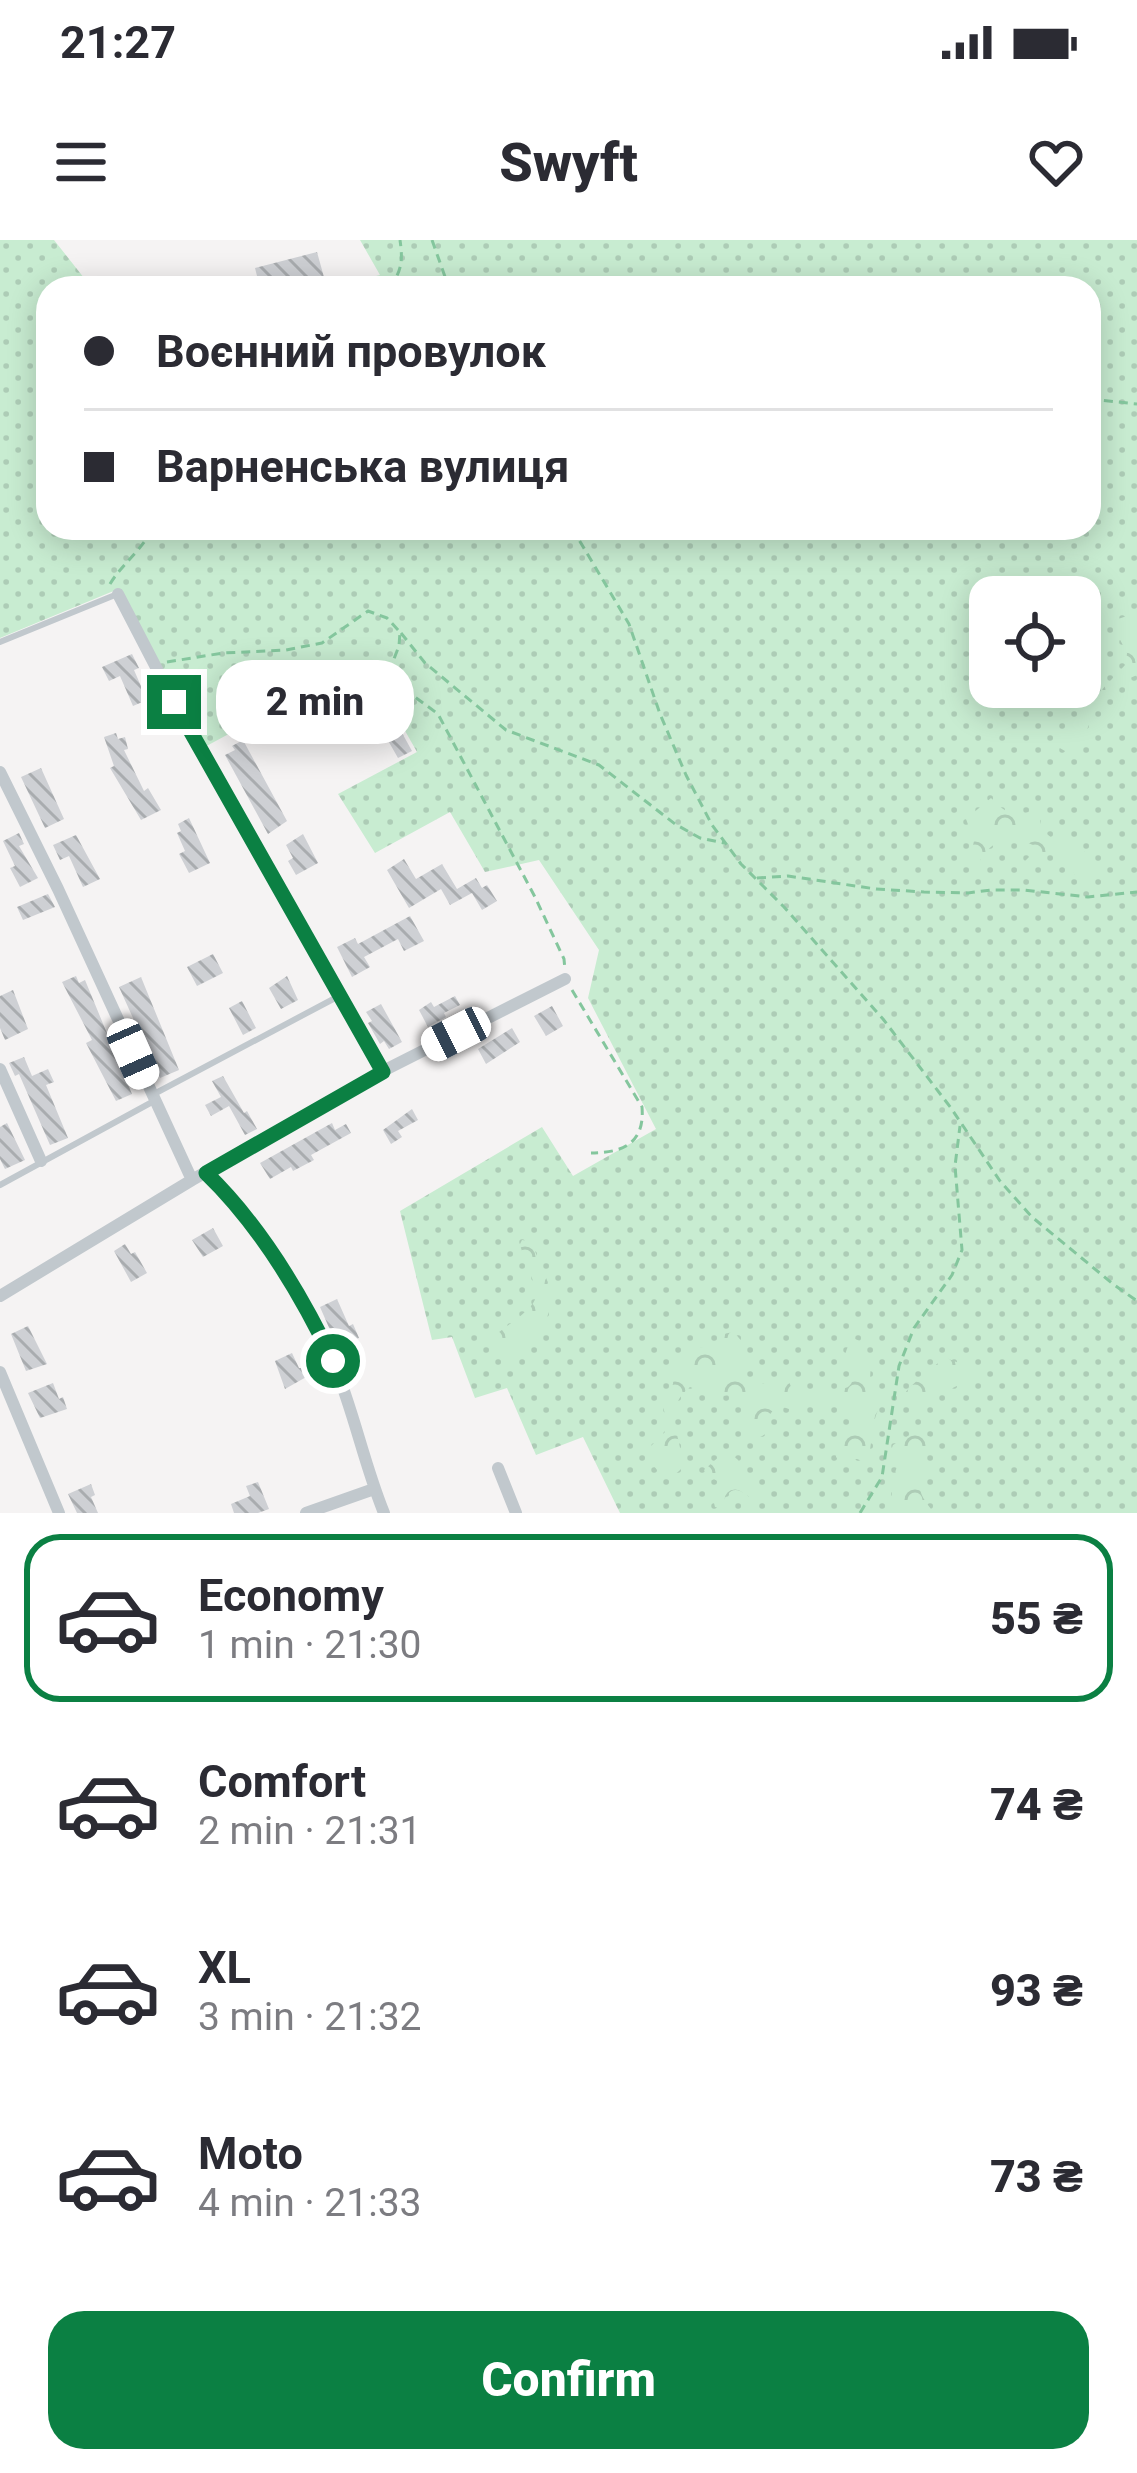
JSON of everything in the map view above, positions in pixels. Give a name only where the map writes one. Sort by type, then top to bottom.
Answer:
[{"type":"street","points":[[118,594],[383,1072]]},
{"type":"street","points":[[0,772],[192,1180]]},
{"type":"street","points":[[0,1296],[383,1072],[565,979]]},
{"type":"street","points":[[0,1070],[41,1161]]},
{"type":"street","points":[[206,1173],[226,1192],[278,1264],[321,1335],[384,1513]]},
{"type":"street","points":[[0,1372],[59,1513]]},
{"type":"street","points":[[498,1468],[516,1513]]},
{"type":"street","points":[[306,1513],[374,1489]]},
{"type":"lane","points":[[0,642],[118,594]]},
{"type":"lane","points":[[0,1185],[340,995]]},
{"type":"path","points":[[399,276],[403,256],[400,240]]},
{"type":"path","points":[[432,240],[445,276]]},
{"type":"path","points":[[1101,400],[1137,404]]},
{"type":"path","points":[[112,580],[146,540]]},
{"type":"path","points":[[579,540],[629,624],[660,714],[712,825],[883,1019],[1000,1181],[1032,1217],[1137,1301]]},
{"type":"path","points":[[155,664],[322,643],[368,610],[387,618],[425,663],[506,730],[599,765],[675,824],[700,838],[726,843]]},
{"type":"path","points":[[400,632],[390,669],[400,686],[438,714],[544,917],[564,959],[565,979],[642,1107],[644,1125],[635,1139],[616,1153],[591,1153]]},
{"type":"path","points":[[755,878],[788,876],[876,890],[946,893],[1024,890],[1088,897],[1137,892]]},
{"type":"path","points":[[860,1513],[882,1477],[899,1366],[914,1328],[952,1275],[962,1250],[955,1166],[961,1123]]},
{"type":"green space","points":[[0,240],[54,240],[82,276],[36,276],[36,540],[1101,540],[1101,276],[376,276],[380,275],[360,240],[1137,240],[1137,1513],[620,1513],[583,1437],[536,1455],[507,1388],[475,1398],[452,1337],[432,1340],[400,1211],[542,1127],[573,1176],[656,1129],[588,998],[599,950],[539,860],[485,872],[450,812],[375,853],[338,794],[417,752],[365,660],[201,749],[116,590],[0,638]]},
{"type":"green space","points":[[1118,619],[1137,620],[1137,675],[1118,683],[1101,699],[1101,691],[1126,664],[1127,653],[1116,632]]},
{"type":"green space","points":[[1088,708],[1096,708],[1080,741],[1065,751],[1058,747],[1057,737],[1076,726]]},
{"type":"green space","points":[[991,798],[1010,813],[1035,811],[1042,830],[1053,839],[1075,838],[1090,860],[1093,890],[1084,890],[1064,856],[1044,854],[1030,868],[1022,864],[1035,851],[1025,842],[995,845],[972,865],[974,841],[966,819]]},
{"type":"green space","points":[[522,1240],[532,1244],[554,1297],[541,1335],[514,1357],[493,1343],[493,1337],[535,1300]]},
{"type":"green space","points":[[734,1332],[743,1343],[743,1377],[768,1384],[788,1379],[793,1392],[848,1387],[853,1379],[846,1353],[855,1339],[860,1341],[871,1358],[870,1381],[884,1400],[874,1423],[867,1463],[836,1457],[836,1440],[848,1431],[851,1421],[831,1401],[795,1411],[777,1405],[768,1417],[769,1431],[751,1437],[737,1424],[749,1407],[747,1402],[735,1394],[715,1397],[690,1387],[674,1416],[682,1468],[670,1476],[660,1473],[649,1448],[665,1432],[663,1406],[673,1384],[675,1361],[689,1348],[703,1347]]},
{"type":"green space","points":[[946,1358],[972,1368],[969,1380],[920,1404],[911,1403],[906,1392]]},
{"type":"green space","points":[[915,1432],[934,1438],[920,1486],[934,1513],[904,1513],[892,1503],[898,1464],[890,1453],[893,1445]]},
{"type":"green space","points":[[722,1454],[740,1463],[744,1477],[766,1488],[766,1498],[756,1503],[735,1490],[720,1508],[715,1507],[721,1483],[709,1481],[704,1470]]},
{"type":"building","points":[[317,252],[324,276],[257,276],[255,268]]},
{"type":"building","points":[[132,654],[147,700],[133,706],[120,676],[109,681],[102,667]]},
{"type":"building","points":[[370,675],[392,714],[396,712],[401,719],[396,722],[412,751],[398,758],[382,730],[376,734],[350,685]]},
{"type":"building","points":[[116,733],[118,739],[125,737],[128,749],[124,750],[144,791],[148,788],[161,810],[141,820],[110,768],[114,766],[104,737]]},
{"type":"building","points":[[243,740],[287,821],[268,834],[225,755]]},
{"type":"building","points":[[41,768],[64,819],[45,828],[21,777]]},
{"type":"building","points":[[189,818],[210,863],[189,873],[179,854],[185,851],[177,833],[181,831],[178,824]]},
{"type":"building","points":[[19,833],[24,844],[19,846],[38,878],[20,887],[3,841]]},
{"type":"building","points":[[303,834],[318,863],[296,875],[286,845]]},
{"type":"building","points":[[76,835],[100,879],[83,887],[69,856],[60,860],[53,845]]},
{"type":"building","points":[[404,859],[416,879],[442,864],[457,889],[476,878],[497,901],[482,910],[472,893],[450,905],[441,889],[409,908],[387,870]]},
{"type":"building","points":[[48,894],[55,907],[23,920],[17,907]]},
{"type":"building","points":[[410,916],[424,941],[404,951],[398,939],[364,957],[370,967],[352,977],[337,947],[355,938],[358,944]]},
{"type":"building","points":[[213,954],[223,973],[197,986],[187,967]]},
{"type":"building","points":[[76,976],[79,983],[85,980],[132,1094],[116,1101],[62,982]]},
{"type":"building","points":[[287,976],[298,1000],[281,1009],[269,988]]},
{"type":"building","points":[[141,977],[179,1070],[160,1078],[119,987]]},
{"type":"building","points":[[13,990],[28,1029],[5,1040],[0,1028],[0,996]]},
{"type":"building","points":[[455,996],[460,1005],[428,1027],[419,1010]]},
{"type":"building","points":[[242,1001],[256,1028],[243,1035],[229,1008]]},
{"type":"building","points":[[381,1004],[402,1042],[389,1049],[384,1041],[380,1044],[366,1012]]},
{"type":"building","points":[[552,1006],[563,1026],[546,1036],[534,1016]]},
{"type":"building","points":[[512,1028],[520,1042],[486,1064],[478,1049]]},
{"type":"building","points":[[24,1057],[32,1076],[48,1069],[54,1082],[46,1085],[68,1138],[50,1145],[19,1074],[15,1076],[9,1063]]},
{"type":"building","points":[[223,1076],[257,1129],[245,1135],[229,1106],[211,1116],[205,1105],[221,1097],[212,1081]]},
{"type":"building","points":[[412,1109],[418,1120],[398,1131],[402,1137],[391,1144],[383,1130]]},
{"type":"building","points":[[7,1123],[25,1160],[5,1169],[0,1159],[0,1127]]},
{"type":"building","points":[[332,1123],[335,1130],[346,1124],[351,1133],[311,1155],[314,1160],[270,1179],[260,1163]]},
{"type":"building","points":[[213,1228],[223,1246],[203,1257],[192,1240]]},
{"type":"building","points":[[125,1244],[147,1273],[131,1282],[114,1251]]},
{"type":"building","points":[[337,1299],[359,1338],[337,1346],[320,1307]]},
{"type":"building","points":[[28,1326],[47,1364],[26,1371],[11,1334]]},
{"type":"building","points":[[292,1353],[299,1368],[307,1368],[308,1376],[285,1389],[275,1361]]},
{"type":"building","points":[[53,1383],[67,1409],[40,1418],[28,1393]]},
{"type":"building","points":[[258,1482],[269,1509],[234,1513],[231,1504],[250,1496],[246,1486]]},
{"type":"building","points":[[91,1484],[98,1513],[77,1513],[68,1494]]},
{"type":"route","points":[[174,702],[383,1072],[206,1173],[226,1192],[294,1288],[333,1361]]}]
